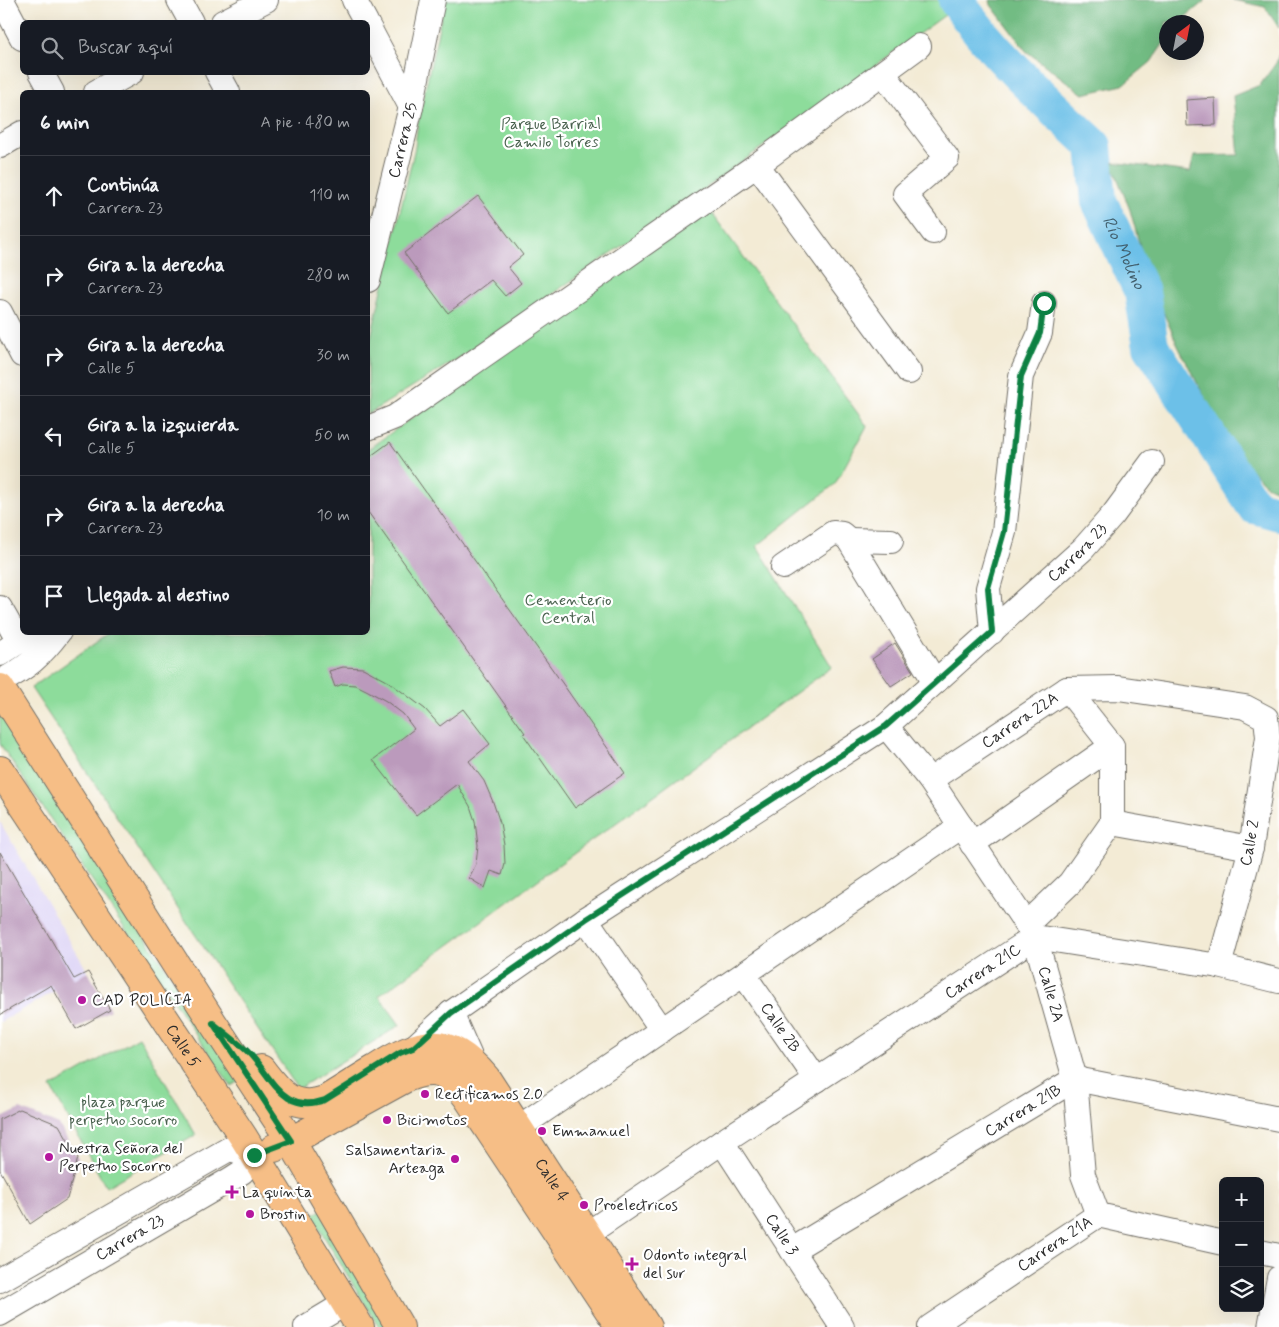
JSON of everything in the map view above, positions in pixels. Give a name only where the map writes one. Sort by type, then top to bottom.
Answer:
[{"type":"main road","points":[[0,688],[213,1023],[291,1141],[400,1327]]},
{"type":"main road","name":"Calle 5","points":[[0,770],[244,1138],[360,1327]]},
{"type":"main road","name":"Carrera 23","points":[[213,1023],[248,1052],[285,1097],[303,1104],[325,1100],[400,1053],[413,1048],[427,1045],[443,1047],[457,1051],[472,1061]]},
{"type":"main road","name":"Calle 4","points":[[472,1061],[486,1078],[647,1327]]},
{"type":"main road","name":"Calle 4","points":[[291,1141],[406,1078],[421,1072],[444,1074],[456,1082],[467,1097],[619,1327]]},
{"type":"main road","points":[[254,1155],[291,1141]]},
{"type":"street","points":[[2,0],[20,34]]},
{"type":"street","points":[[179,0],[190,20]]},
{"type":"street","points":[[227,20],[266,0]]},
{"type":"street","points":[[354,0],[365,20]]},
{"type":"street","name":"Carrera 25","points":[[370,272],[411,107],[433,0]]},
{"type":"street","points":[[370,30],[411,107]]},
{"type":"street","points":[[370,427],[395,417],[757,165],[919,46]]},
{"type":"street","points":[[883,73],[947,158],[905,194],[933,232]]},
{"type":"street","points":[[43,75],[51,90]]},
{"type":"street","points":[[100,90],[127,75]]},
{"type":"street","points":[[220,75],[227,90]]},
{"type":"street","points":[[0,146],[20,134]]},
{"type":"street","points":[[757,165],[909,372]]},
{"type":"street","points":[[992,632],[988,588],[1004,532],[1021,376],[1040,333],[1044,303]]},
{"type":"street","points":[[0,312],[20,350]]},
{"type":"street","name":"Carrera 23","points":[[413,1048],[451,1013],[586,919],[886,726],[1083,549],[1113,515],[1152,462]]},
{"type":"street","points":[[783,567],[833,533],[842,534],[849,540],[935,682]]},
{"type":"street","points":[[849,540],[890,541]]},
{"type":"street","points":[[0,608],[18,643]]},
{"type":"street","points":[[0,682],[23,670],[43,653],[57,635]]},
{"type":"street","name":"Carrera 22A","points":[[930,780],[1067,689],[1118,688],[1245,707],[1266,718]]},
{"type":"street","points":[[1031,931],[1070,883],[1112,823],[1112,746],[1067,689]]},
{"type":"street","name":"Calle 2","points":[[1219,966],[1251,848],[1268,737],[1266,718]]},
{"type":"street","name":"Calle 2A","points":[[886,726],[930,780],[1031,931],[1074,1079],[1083,1175],[1098,1215]]},
{"type":"street","points":[[518,1128],[744,975],[1112,746]]},
{"type":"street","points":[[1112,823],[1251,848]]},
{"type":"street","points":[[586,919],[662,1030]]},
{"type":"street","name":"Carrera 21C","points":[[587,1234],[817,1080],[1031,931],[1219,966],[1279,981]]},
{"type":"street","name":"Calle 2B","points":[[744,975],[817,1080]]},
{"type":"street","points":[[451,1013],[472,1061]]},
{"type":"street","name":"Carrera 21B","points":[[792,1250],[1074,1079],[1279,1119]]},
{"type":"street","name":"Calle 3","points":[[722,1142],[842,1327]]},
{"type":"street","name":"Carrera 23","points":[[0,1280],[229,1149],[254,1155],[242,1172],[231,1179],[0,1314]]},
{"type":"street","name":"Carrera 21A","points":[[930,1327],[1098,1215],[1219,1242]]},
{"type":"street","points":[[1264,1253],[1279,1256]]},
{"type":"street","points":[[1270,1327],[1279,1278]]},
{"type":"street","points":[[306,1327],[346,1303]]},
{"type":"shaded area","points":[[0,822],[88,972],[0,1022]]},
{"type":"green space","name":"Parque Barrial Camilo Torres","points":[[445,0],[946,0],[952,10],[700,192],[462,356],[370,413],[370,341],[415,147],[418,122]]},
{"type":"green space","points":[[990,0],[1206,0],[1188,15],[1159,15],[1159,50],[1151,62],[1123,85],[1083,94],[1026,51],[991,5]]},
{"type":"green space","points":[[1233,0],[1279,0],[1279,28],[1265,7]]},
{"type":"green space","points":[[1279,54],[1279,491],[1266,485],[1239,457],[1178,346],[1149,279],[1130,210],[1111,162],[1190,172],[1194,156],[1239,155],[1233,96],[1260,85],[1276,63]]},
{"type":"green space","name":"Cementerio Central","points":[[708,208],[867,426],[835,484],[757,546],[832,667],[379,996],[400,1025],[298,1089],[31,688],[106,635],[370,635],[370,448]]},
{"type":"green space","points":[[0,713],[239,1081],[231,1086],[0,744]]},
{"type":"green space","name":"plaza parque perpetuo socorro","points":[[139,1037],[196,1135],[106,1187],[51,1087]]},
{"type":"green space","points":[[322,1210],[391,1327],[379,1327],[311,1215]]},
{"type":"building","points":[[1215,98],[1216,125],[1187,126],[1186,100]]},
{"type":"building","points":[[478,196],[523,255],[508,267],[521,283],[505,296],[491,280],[448,313],[404,253]]},
{"type":"building","points":[[390,442],[625,773],[575,808],[523,734],[525,733],[370,515],[370,457]]},
{"type":"building","points":[[895,643],[913,672],[891,686],[872,659]]},
{"type":"building","points":[[343,667],[363,668],[389,682],[425,709],[440,726],[463,709],[490,744],[469,761],[484,781],[493,802],[500,823],[504,845],[505,864],[502,875],[491,871],[485,888],[469,878],[476,864],[478,846],[475,821],[470,806],[457,784],[416,815],[373,760],[414,729],[403,714],[386,701],[368,691],[356,685],[343,684],[335,687],[329,671]]},
{"type":"building","points":[[0,852],[74,979],[88,972],[110,1010],[76,1029],[51,985],[0,1015]]},
{"type":"building","points":[[20,1109],[59,1125],[78,1158],[67,1199],[30,1224],[0,1170],[0,1119]]},
{"type":"waterway","name":"Río Molino","points":[[956,0],[1003,59],[1094,146],[1099,201],[1142,292],[1151,346],[1254,506],[1279,513]]},
{"type":"place","name":"CAD POLICIA","points":[[82,1000]]},
{"type":"place","name":"Rectificamos 2.0","points":[[425,1094]]},
{"type":"place","name":"Bicimotos","points":[[387,1120]]},
{"type":"place","name":"Emmanuel","points":[[542,1131]]},
{"type":"place","name":"Nuestra Señora del Perpetuo Socorro","points":[[49,1157]]},
{"type":"place","name":"Salsamentaria Arteaga","points":[[455,1159]]},
{"type":"place","name":"La quinta","points":[[232,1192]]},
{"type":"place","name":"Proelectricos","points":[[584,1205]]},
{"type":"place","name":"Brostin","points":[[250,1214]]},
{"type":"place","name":"Odonto integral del sur","points":[[632,1264]]},
{"type":"route","points":[[254,1155],[291,1141],[213,1023],[248,1052],[285,1097],[303,1104],[325,1100],[400,1053],[413,1048],[451,1013],[586,919],[886,726],[992,632],[988,588],[1004,532],[1021,376],[1040,333],[1044,303]]}]
